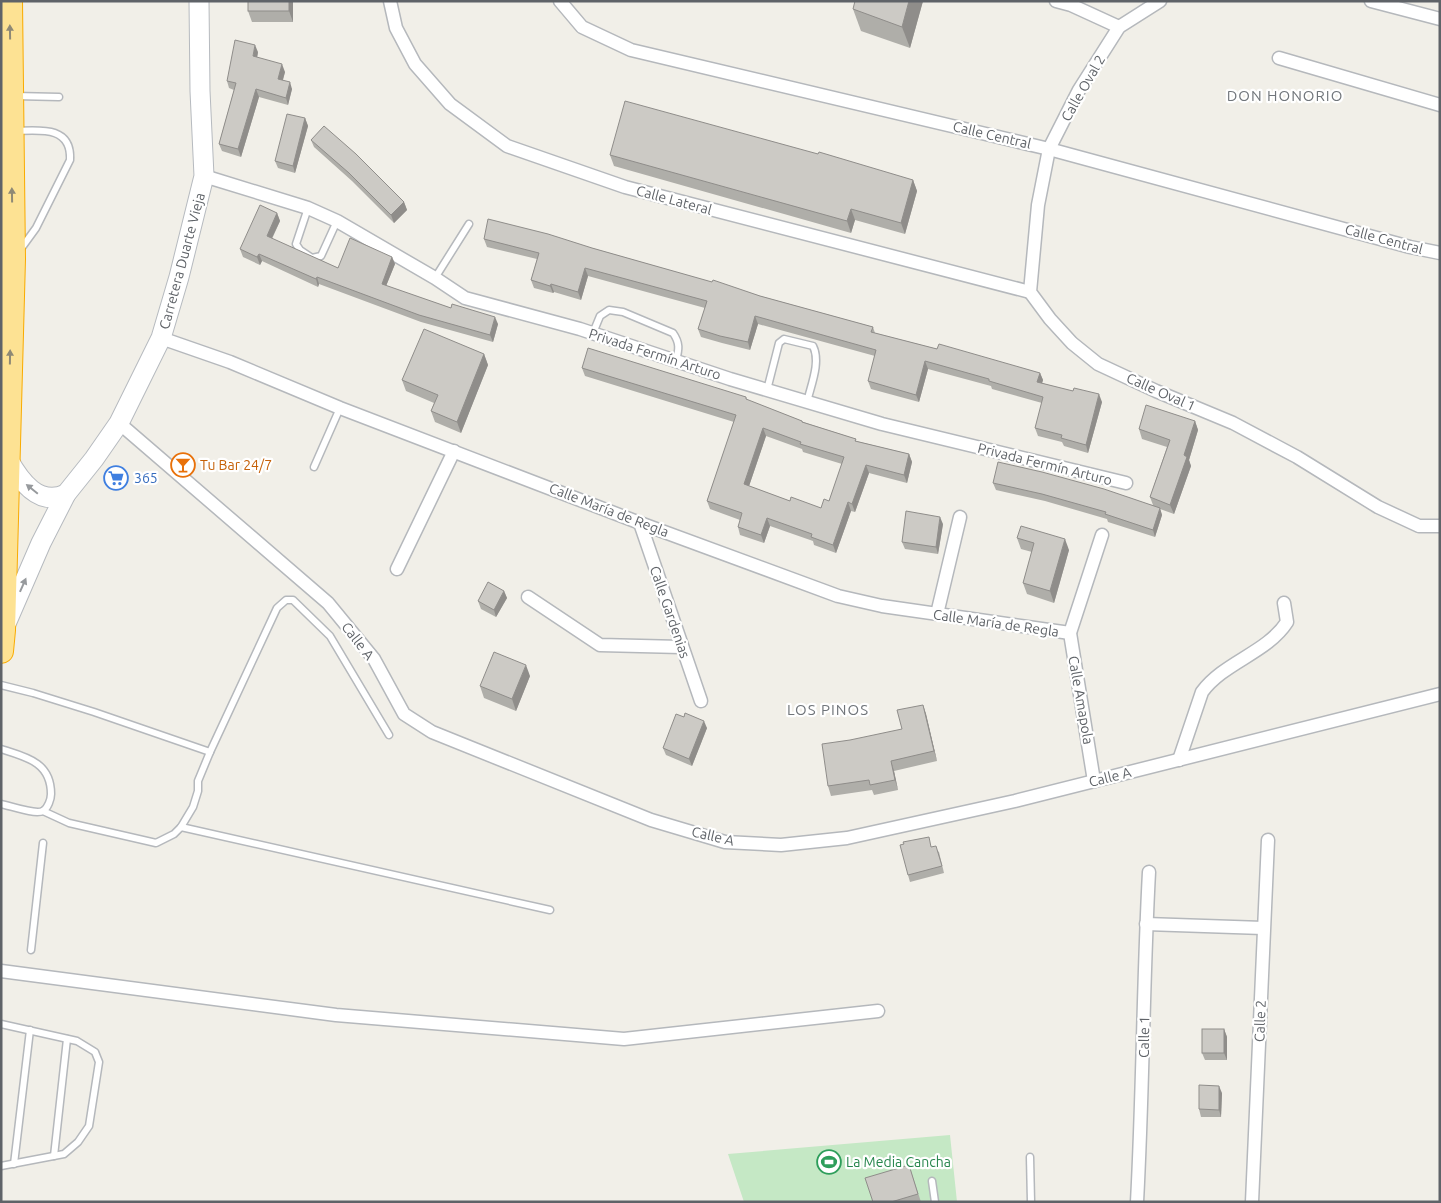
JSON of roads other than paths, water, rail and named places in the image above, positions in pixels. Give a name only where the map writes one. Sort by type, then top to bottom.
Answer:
[{"type":"highway","points":[[2,640],[13,259],[10,1]]},
{"type":"main road","name":"Carretera Duarte Vieja","points":[[2,640],[41,543],[66,494],[94,459],[119,423],[161,338],[180,277],[204,176],[200,91],[199,1]]},
{"type":"main road","points":[[8,459],[22,481],[35,492],[48,499],[66,494]]},
{"type":"street","name":"Calle Lateral","points":[[390,1],[396,28],[414,64],[450,104],[507,146],[625,187],[1030,292]]},
{"type":"street","name":"Calle Central","points":[[560,1],[582,27],[631,50],[1048,149],[1438,255]]},
{"type":"street","points":[[1056,1],[1071,5],[1119,27]]},
{"type":"street","name":"Calle Oval 2","points":[[1048,149],[1079,90],[1119,27],[1160,1]]},
{"type":"street","points":[[1371,1],[1440,19]]},
{"type":"street","points":[[1279,58],[1440,105]]},
{"type":"street","points":[[1030,292],[1038,204],[1048,149]]},
{"type":"street","name":"Privada Fermín Arturo","points":[[204,176],[308,208],[337,221],[435,278],[465,298],[593,334],[767,390],[882,424],[1126,483]]},
{"type":"street","name":"Calle Oval 1","points":[[1030,292],[1050,319],[1072,343],[1098,364],[1156,391],[1233,423],[1297,456],[1378,507],[1419,526],[1440,526]]},
{"type":"street","name":"Calle María de Regla","points":[[161,338],[230,362],[340,408],[838,596],[882,606],[1070,633]]},
{"type":"street","name":"Calle A","points":[[119,423],[328,603],[374,659],[404,714],[432,732],[651,820],[725,842],[781,845],[847,838],[1015,801],[1440,694]]},
{"type":"street","points":[[397,569],[454,451]]},
{"type":"street","points":[[938,614],[960,517]]},
{"type":"street","name":"Calle Gardenias","points":[[640,522],[681,647],[701,701]]},
{"type":"street","name":"Calle Amapola","points":[[1094,781],[1070,633],[1102,535]]},
{"type":"street","points":[[528,597],[600,645],[681,647]]},
{"type":"street","points":[[1179,760],[1202,692],[1206,686],[1231,666],[1281,632],[1287,622],[1284,603]]},
{"type":"street","name":"Calle 2","points":[[1252,1202],[1268,840]]},
{"type":"street","name":"Calle 1","points":[[1137,1202],[1149,872]]},
{"type":"street","points":[[1146,924],[1264,928]]},
{"type":"street","points":[[1,971],[336,1015],[624,1038],[878,1011]]},
{"type":"lane","points":[[11,96],[59,97]]},
{"type":"lane","points":[[11,131],[50,130],[60,135],[71,150],[70,160],[36,228],[13,259]]},
{"type":"lane","points":[[308,208],[296,244],[300,250],[312,258],[321,256],[337,221]]},
{"type":"lane","points":[[435,278],[469,224]]},
{"type":"lane","points":[[593,334],[600,316],[609,310],[623,312],[673,333],[680,348],[676,361]]},
{"type":"lane","points":[[767,390],[779,343],[784,339],[813,346],[816,352],[816,366],[807,402]]},
{"type":"lane","points":[[314,467],[340,408]]},
{"type":"lane","points":[[1,804],[34,812],[43,811],[69,823],[156,843],[174,834],[181,827],[193,807],[198,791],[198,781],[210,752],[277,608],[286,600],[293,600],[330,636],[389,735]]},
{"type":"lane","points":[[1,685],[85,709],[210,752]]},
{"type":"lane","points":[[1,750],[29,757],[41,766],[48,777],[51,788],[48,806],[43,811]]},
{"type":"lane","points":[[181,827],[550,910]]},
{"type":"lane","points":[[31,950],[43,843]]},
{"type":"lane","points":[[1,1024],[77,1041],[95,1052],[99,1062],[89,1126],[78,1142],[64,1154],[1,1166]]},
{"type":"lane","points":[[14,1164],[30,1030]]},
{"type":"lane","points":[[54,1156],[67,1038]]},
{"type":"lane","points":[[1030,1157],[1031,1202]]},
{"type":"lane","points":[[932,1181],[935,1202]]},
{"type":"place","name":"Tu Bar 24/7","points":[[183,465]]},
{"type":"place","name":"365","points":[[116,478]]},
{"type":"place","name":"La Media Cancha","points":[[829,1162]]},
{"type":"district","name":"DON HONORIO","points":[[1285,95]]},
{"type":"district","name":"LOS PINOS","points":[[828,709]]}]
